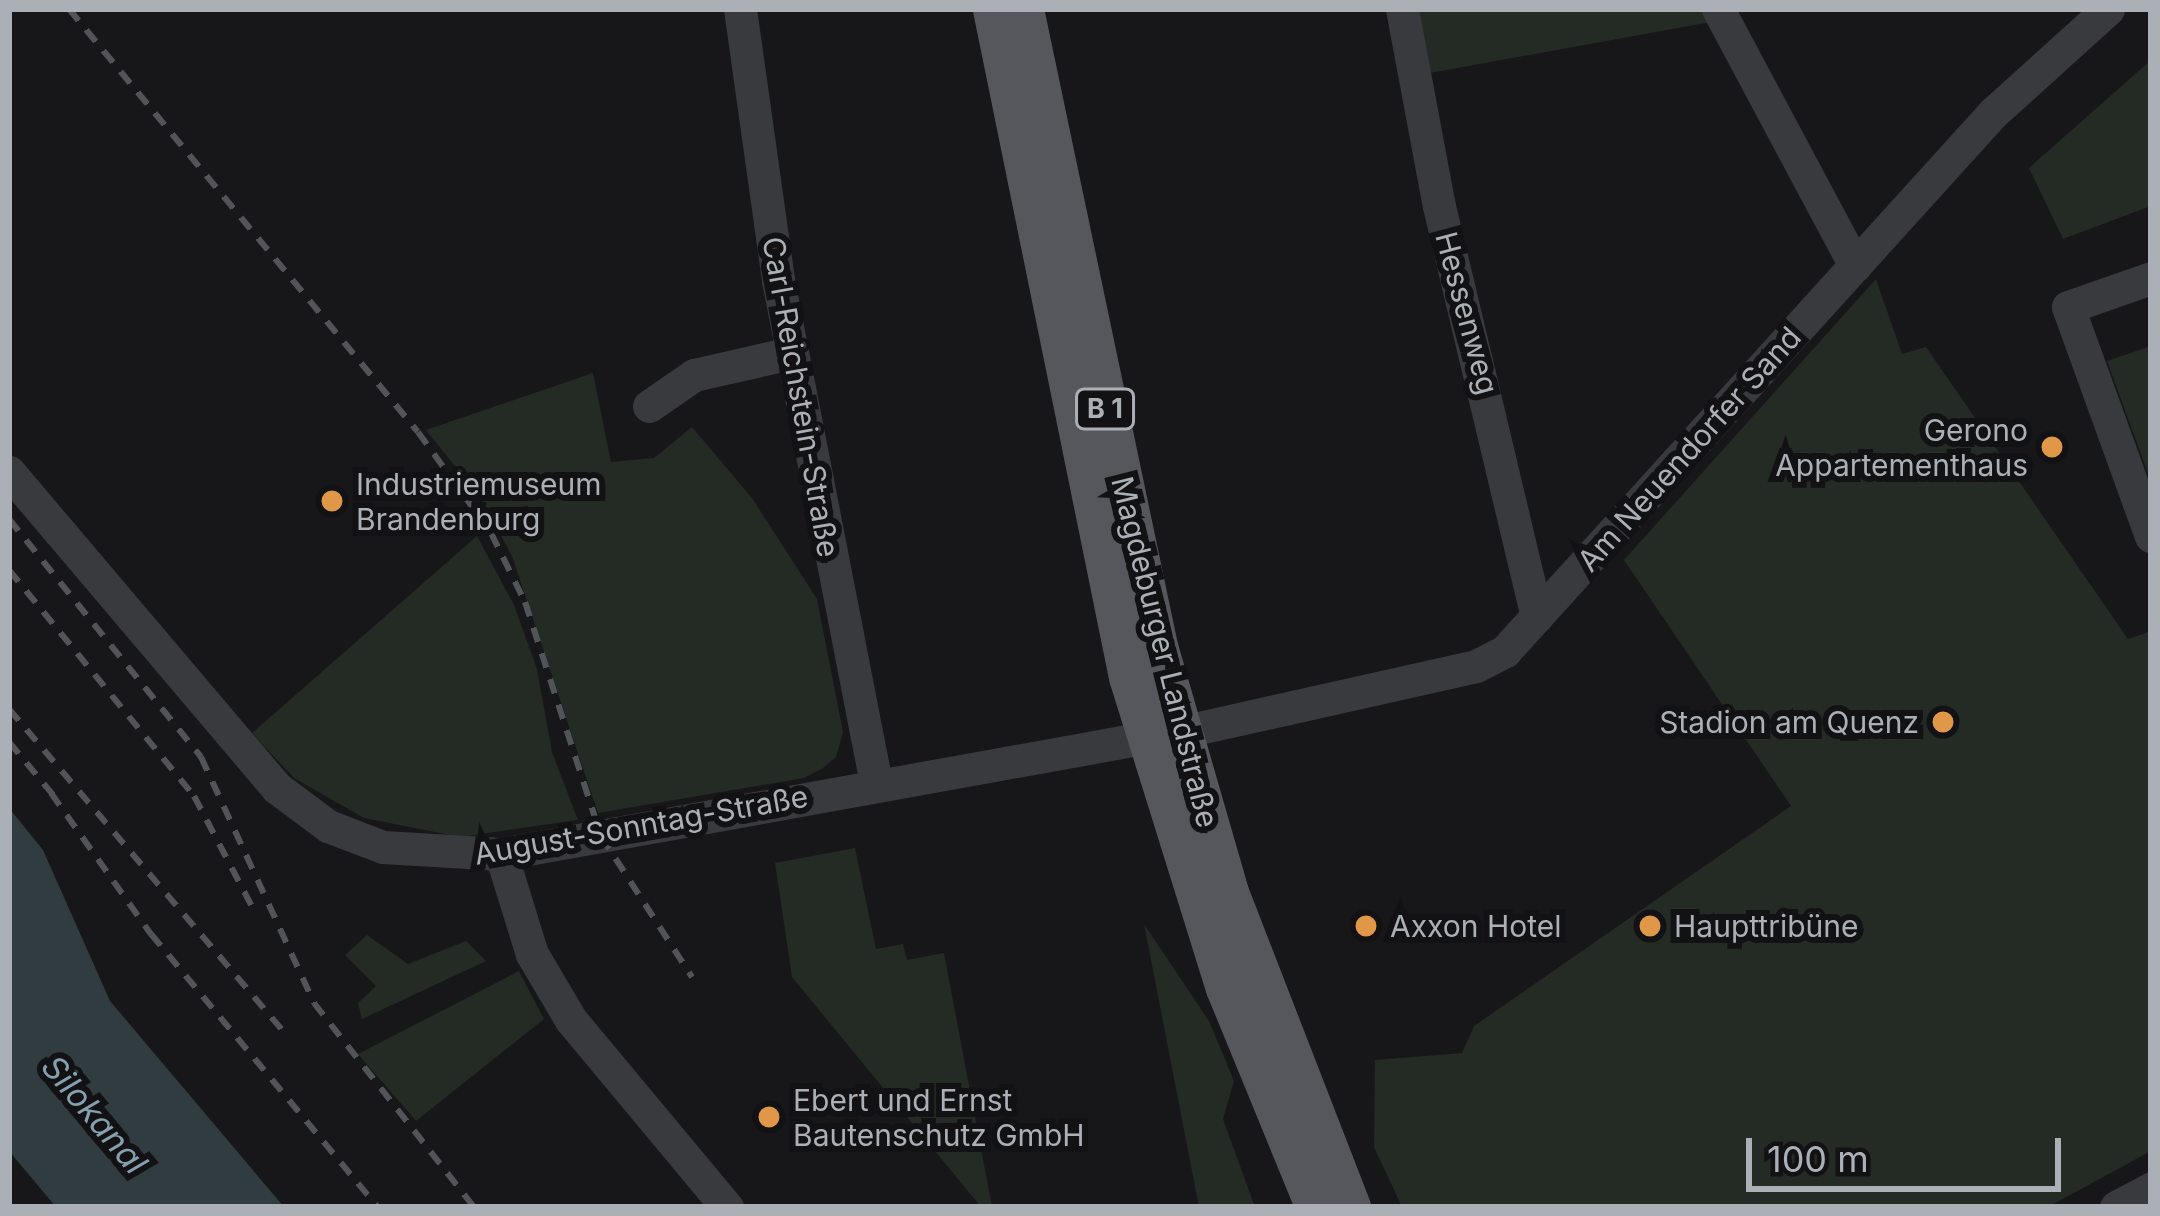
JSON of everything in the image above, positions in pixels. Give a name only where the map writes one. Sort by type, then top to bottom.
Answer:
[{"type":"main road","name":"Magdeburger Landstraße","points":[[992,9],[1226,988],[1315,1207]]},
{"type":"main road","name":"Magdeburger Landstraße","points":[[1024,9],[1137,563],[1163,735],[1351,1207]]},
{"type":"street","name":"Carl-Reichstein-Straße","points":[[740,9],[791,352],[876,783]]},
{"type":"street","name":"Hessenweg","points":[[1402,9],[1439,206],[1537,616]]},
{"type":"street","points":[[1718,9],[1855,266]]},
{"type":"street","name":"Am Neuendorfer Sand","points":[[1163,735],[1476,666],[1505,651],[1993,113],[2108,9]]},
{"type":"street","points":[[2151,278],[2068,307],[2151,536]]},
{"type":"street","points":[[649,406],[694,375],[791,352]]},
{"type":"street","name":"August-Sonntag-Straße","points":[[9,472],[251,761],[301,808],[383,847],[501,854],[1163,735]]},
{"type":"street","points":[[501,854],[532,954],[560,1003],[728,1207]]},
{"type":"street","points":[[2116,1207],[2151,1188]]},
{"type":"shaded area","points":[[1417,9],[1706,9],[1711,22],[1430,73]]},
{"type":"shaded area","points":[[2151,60],[2151,206],[2063,239],[2029,168]]},
{"type":"shaded area","name":"Stadion am Quenz","points":[[1876,279],[1902,354],[1926,347],[2128,639],[2151,631],[2151,1151],[2048,1207],[1402,1207],[1374,1147],[1375,1060],[1462,1053],[1474,1026],[1791,806],[1624,560]]},
{"type":"shaded area","points":[[2151,346],[2151,478],[2150,479],[2107,361]]},
{"type":"shaded area","points":[[593,373],[611,462],[654,458],[692,427],[752,498],[817,599],[843,732],[836,757],[823,768],[804,778],[598,813],[512,556],[482,500],[426,430]]},
{"type":"shaded area","points":[[477,536],[514,605],[537,669],[552,752],[578,820],[460,837],[364,818],[294,778],[252,733]]},
{"type":"shaded area","points":[[855,848],[876,949],[903,944],[907,960],[944,953],[992,1207],[981,1207],[792,977],[775,863]]},
{"type":"shaded area","points":[[1144,924],[1209,1021],[1234,1081],[1223,1119],[1255,1207],[1199,1207]]},
{"type":"shaded area","points":[[367,935],[408,964],[466,941],[486,961],[362,1019],[358,1003],[376,986],[345,955]]},
{"type":"shaded area","points":[[519,971],[544,1019],[416,1121],[358,1054]]},
{"type":"water","name":"Silokanal","points":[[9,808],[43,850],[110,1001],[284,1207],[56,1207],[9,1151]]},
{"type":"railway","points":[[69,9],[418,432],[491,533],[525,602],[601,836],[692,977]]},
{"type":"railway","points":[[9,519],[201,757],[314,1003],[474,1207]]},
{"type":"railway","points":[[9,570],[194,796],[256,914]]},
{"type":"railway","points":[[9,709],[285,1033]]},
{"type":"railway","points":[[9,742],[59,802]]},
{"type":"railway","points":[[51,793],[151,934],[378,1207]]},
{"type":"place","name":"Gerono Appartementhaus","points":[[2052,447]]},
{"type":"place","name":"Industriemuseum Brandenburg","points":[[332,501]]},
{"type":"place","name":"Stadion am Quenz","points":[[1943,722]]},
{"type":"place","name":"Axxon Hotel","points":[[1366,926]]},
{"type":"place","name":"Haupttribüne","points":[[1650,926]]},
{"type":"place","name":"Ebert und Ernst Bautenschutz GmbH","points":[[769,1117]]}]
